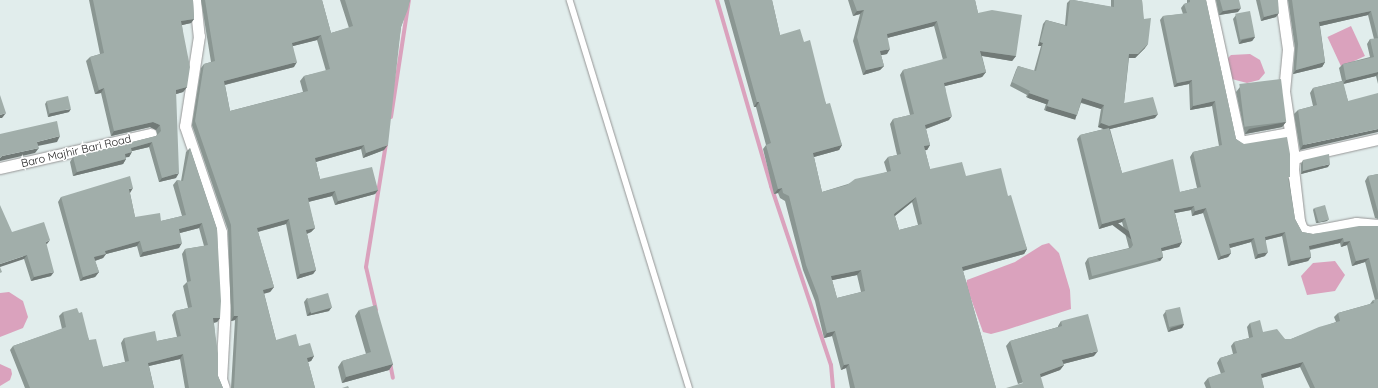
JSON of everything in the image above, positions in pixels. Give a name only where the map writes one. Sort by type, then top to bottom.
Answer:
[{"type":"street","points":[[195,0],[199,36],[180,127],[220,232],[224,306],[221,379],[224,388]]},
{"type":"street","points":[[1209,0],[1240,142],[1289,132]]},
{"type":"street","points":[[1281,0],[1288,49],[1284,91],[1294,158],[1294,184],[1299,221],[1302,229],[1309,232],[1356,223],[1378,226]]},
{"type":"street","name":"Baro Majhir Bari Road","points":[[0,168],[151,134]]},
{"type":"street","points":[[1294,158],[1378,138]]},
{"type":"lane","points":[[570,0],[689,388]]},
{"type":"shaded area","points":[[1351,26],[1365,56],[1341,67],[1327,37]]},
{"type":"shaded area","points":[[1250,54],[1260,60],[1265,73],[1259,80],[1247,83],[1228,78],[1225,61],[1231,55]]},
{"type":"shaded area","points":[[1049,243],[1059,253],[1070,290],[1071,309],[991,334],[983,332],[966,285],[967,280],[1015,262],[1042,245]]},
{"type":"shaded area","points":[[1335,261],[1345,275],[1335,291],[1307,295],[1301,276],[1313,263]]},
{"type":"shaded area","points":[[9,292],[23,301],[28,317],[23,328],[0,337],[0,293]]},
{"type":"shaded area","points":[[0,364],[11,369],[12,374],[10,380],[0,386]]},
{"type":"building","points":[[93,0],[193,0],[194,19],[181,21],[190,67],[187,87],[176,90],[179,173],[162,178],[152,142],[131,148],[132,152],[125,154],[126,159],[77,172],[73,157],[156,136],[161,131],[160,125],[153,122],[114,131],[104,88],[99,90],[90,57],[104,53]]},
{"type":"building","points":[[205,0],[322,0],[331,33],[353,26],[345,0],[410,0],[401,27],[388,145],[366,153],[364,145],[315,158],[320,179],[372,167],[378,190],[338,201],[335,191],[308,198],[315,228],[306,230],[316,270],[300,274],[289,219],[257,228],[274,287],[263,290],[276,340],[296,334],[299,346],[310,343],[314,356],[307,358],[315,388],[234,388],[238,316],[234,316],[231,225],[195,121],[204,64],[215,61]],"holes":[[[321,35],[330,69],[304,76],[308,91],[230,111],[224,81],[297,62],[292,43]]]},
{"type":"building","points":[[729,0],[772,0],[780,35],[800,29],[804,42],[810,40],[826,104],[830,103],[842,145],[813,153],[822,192],[847,185],[855,179],[891,171],[888,157],[901,154],[893,119],[914,114],[903,70],[947,58],[937,21],[887,34],[890,49],[880,51],[884,66],[866,70],[857,37],[864,10],[857,11],[853,0],[975,0],[978,13],[992,10],[1022,15],[1016,56],[980,51],[986,72],[944,83],[952,116],[925,125],[930,145],[924,146],[930,169],[962,162],[966,176],[1001,168],[1008,196],[1011,195],[1027,249],[962,267],[996,388],[855,388],[849,364],[844,365],[835,331],[827,333],[818,296],[806,265],[789,196],[783,193],[782,188],[778,189],[766,145],[771,143],[759,102],[757,102]],"holes":[[[916,197],[922,224],[899,230],[894,214]],[[861,270],[865,291],[837,298],[831,276]]]},
{"type":"building","points":[[1070,0],[1114,7],[1114,0],[1142,0],[1144,19],[1151,18],[1148,44],[1138,54],[1129,54],[1124,103],[1153,97],[1158,114],[1109,126],[1101,123],[1104,105],[1082,98],[1077,115],[1047,106],[1049,100],[1029,93],[1030,91],[1012,82],[1018,66],[1036,71],[1043,43],[1040,42],[1046,20],[1067,26]]},
{"type":"building","points":[[1190,0],[1206,0],[1236,139],[1244,144],[1287,137],[1290,154],[1290,177],[1288,177],[1295,219],[1302,232],[1313,234],[1359,226],[1378,226],[1378,294],[1369,258],[1356,261],[1350,241],[1344,242],[1343,238],[1309,246],[1311,257],[1291,261],[1285,232],[1265,237],[1268,252],[1258,254],[1254,238],[1229,244],[1231,253],[1221,256],[1206,208],[1195,211],[1194,206],[1174,210],[1182,242],[1161,248],[1163,257],[1092,276],[1088,258],[1131,248],[1133,245],[1125,218],[1102,224],[1080,135],[1109,128],[1122,173],[1173,159],[1180,192],[1201,187],[1193,152],[1222,145],[1215,101],[1193,106],[1192,80],[1177,83],[1163,16],[1187,13],[1184,4],[1190,2]]},
{"type":"building","points":[[1220,0],[1239,0],[1241,8],[1223,11]]},
{"type":"building","points":[[1260,0],[1278,0],[1279,13],[1264,17]]},
{"type":"building","points":[[1292,0],[1378,0],[1378,38],[1371,11],[1319,22],[1325,62],[1296,70],[1298,44]]},
{"type":"building","points":[[1250,11],[1255,37],[1240,39],[1235,14]]},
{"type":"building","points":[[1378,38],[1378,72],[1346,80],[1343,64],[1374,57],[1370,39]]},
{"type":"building","points":[[1281,79],[1286,122],[1245,127],[1239,84]]},
{"type":"building","points":[[1343,81],[1348,101],[1378,93],[1378,129],[1303,145],[1298,110],[1317,105],[1313,88]]},
{"type":"building","points":[[0,95],[6,113],[0,115]]},
{"type":"building","points":[[68,96],[71,109],[49,114],[47,101]]},
{"type":"building","points":[[57,121],[60,136],[37,142],[39,148],[2,156],[0,158],[0,134]]},
{"type":"building","points":[[190,148],[217,229],[221,301],[220,318],[213,318],[218,353],[218,376],[223,388],[189,388],[183,354],[148,363],[154,388],[30,388],[13,346],[66,327],[63,312],[77,308],[79,313],[82,312],[89,340],[96,339],[103,367],[129,361],[124,338],[155,331],[157,341],[181,336],[175,311],[192,307],[187,282],[191,281],[185,249],[208,245],[202,223],[179,229],[182,243],[143,252],[140,241],[105,251],[106,254],[94,257],[99,272],[83,277],[61,197],[130,176],[133,188],[129,189],[135,217],[160,213],[161,221],[186,215],[177,180],[183,181]]},
{"type":"building","points":[[1329,154],[1330,164],[1303,171],[1303,160]]},
{"type":"building","points":[[1378,174],[1378,212],[1368,176]]},
{"type":"building","points":[[0,205],[12,232],[44,222],[50,240],[46,242],[54,272],[34,277],[27,255],[0,264]]},
{"type":"building","points":[[1325,205],[1329,219],[1319,222],[1314,208]]},
{"type":"building","points":[[328,293],[332,307],[311,313],[307,299]]},
{"type":"building","points":[[1378,299],[1378,388],[1315,388],[1303,362],[1261,374],[1264,388],[1211,388],[1208,378],[1225,372],[1220,358],[1237,353],[1234,342],[1253,337],[1250,323],[1260,320],[1263,332],[1277,329],[1285,339],[1291,339],[1319,327],[1340,321],[1338,313],[1374,303],[1373,300]]},
{"type":"building","points":[[376,305],[393,364],[346,377],[342,361],[371,352],[359,310]]},
{"type":"building","points":[[1180,307],[1184,324],[1169,327],[1165,310]]},
{"type":"building","points":[[1088,314],[1098,351],[1062,360],[1064,365],[1040,374],[1044,388],[1006,388],[1023,383],[1010,341],[1062,326],[1061,321]]},
{"type":"waterway","points":[[391,117],[409,0]]},
{"type":"waterway","points":[[717,0],[771,186],[831,365],[833,388]]},
{"type":"waterway","points":[[376,310],[366,267],[386,144]]},
{"type":"waterway","points":[[390,363],[393,378]]}]
